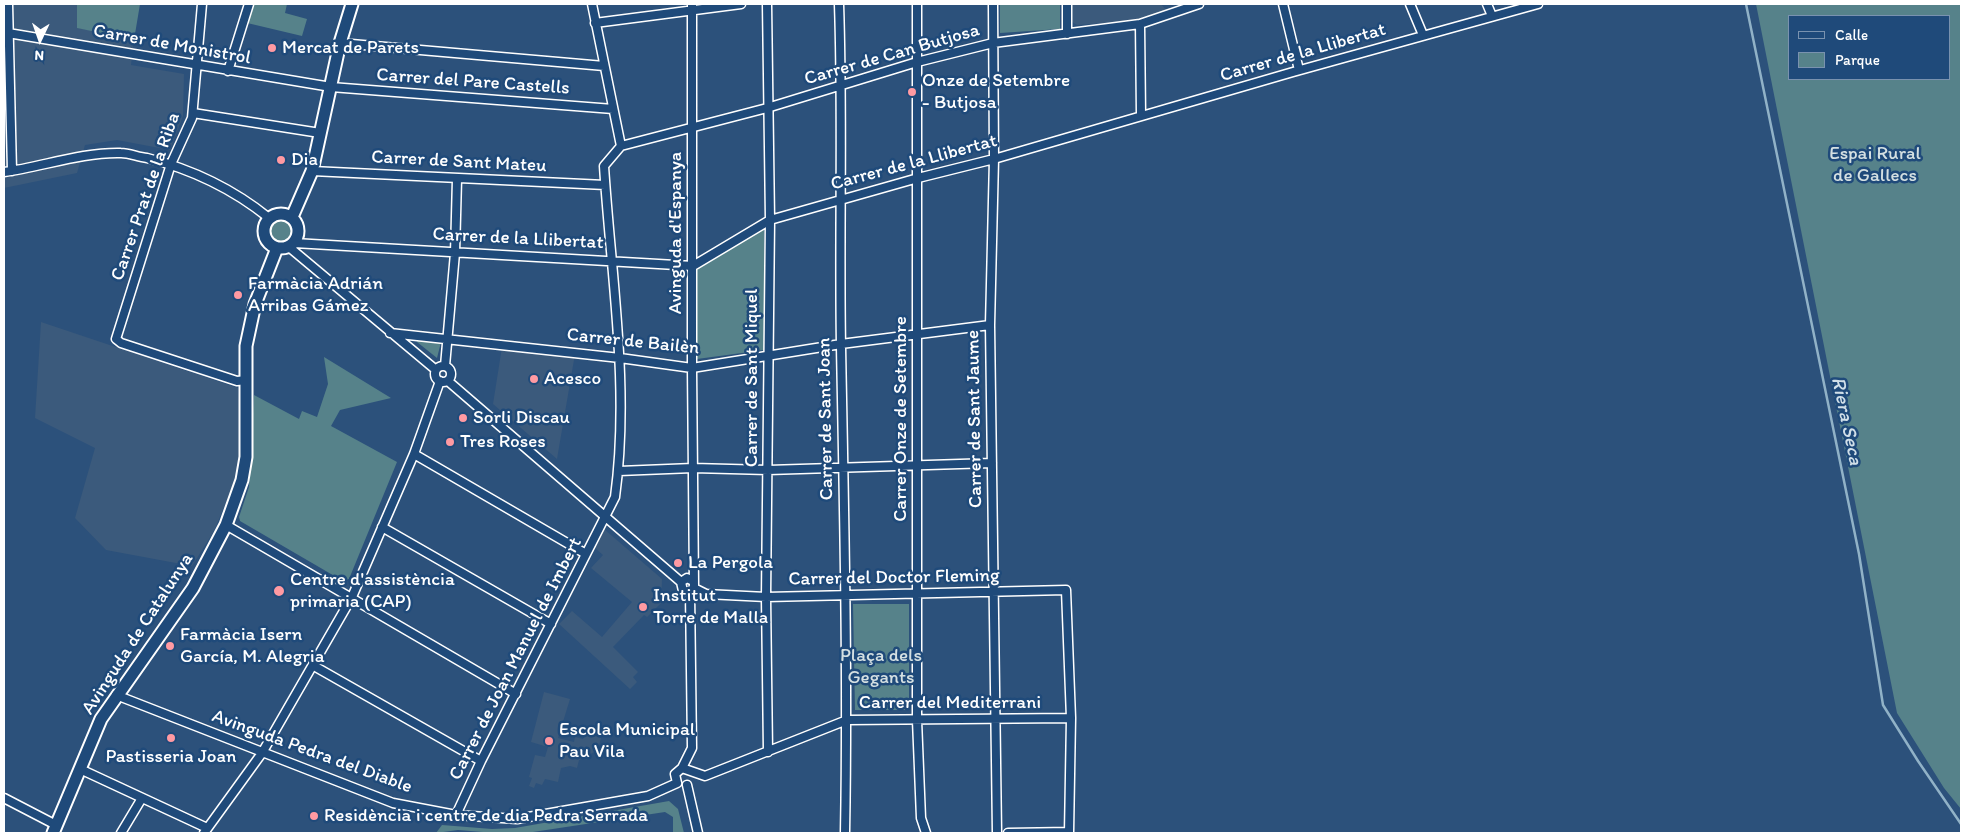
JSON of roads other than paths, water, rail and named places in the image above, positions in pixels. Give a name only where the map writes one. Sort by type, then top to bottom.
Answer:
[{"type":"street","points":[[8,4],[8,172],[92,155],[122,153],[171,164],[193,172],[250,203],[269,218]]},
{"type":"street","name":"Carrer Prat de la Riba","points":[[202,4],[193,113],[171,164],[116,339],[121,343],[238,381],[247,380]]},
{"type":"street","points":[[228,71],[249,4]]},
{"type":"street","points":[[292,217],[312,171],[340,43],[352,4]]},
{"type":"street","points":[[592,4],[594,22],[621,146]]},
{"type":"street","points":[[594,22],[692,7],[741,4]]},
{"type":"street","name":"Carrer de Sant Miquel","points":[[767,4],[770,220],[767,356],[766,597],[768,752]]},
{"type":"street","name":"Carrer de Sant Joan","points":[[840,4],[842,84],[841,344],[847,720],[845,833]]},
{"type":"street","name":"Carrer Onze de Setembre","points":[[917,4],[917,720],[921,818],[926,833]]},
{"type":"street","name":"Carrer de Sant Jaume","points":[[993,4],[994,159],[990,325],[994,720],[998,833]]},
{"type":"street","points":[[1067,4],[1067,34]]},
{"type":"street","name":"Carrer de Can Butjosa","points":[[621,146],[692,130],[917,62],[993,43],[1140,24],[1199,4]]},
{"type":"street","points":[[1283,4],[1299,70]]},
{"type":"street","points":[[1410,4],[1423,35]]},
{"type":"street","points":[[1488,4],[1492,16]]},
{"type":"street","name":"Carrer de la Llibertat","points":[[286,246],[612,259],[693,266],[770,220],[918,178],[994,159],[1141,115],[1538,4]]},
{"type":"street","name":"Avinguda d'Espanya","points":[[682,768],[692,748],[692,7]]},
{"type":"street","points":[[1140,24],[1141,115]]},
{"type":"street","name":"Carrer de Monistrol","points":[[8,34],[331,87]]},
{"type":"street","points":[[340,43],[604,66]]},
{"type":"street","name":"Carrer del Pare Castells","points":[[331,87],[613,110]]},
{"type":"street","points":[[193,113],[320,133]]},
{"type":"street","name":"Carrer de Joan Manuel de Imbert","points":[[456,815],[481,761],[615,497],[619,471],[620,358],[604,166],[621,146]]},
{"type":"street","name":"Carrer de Sant Mateu","points":[[312,171],[605,185]]},
{"type":"street","points":[[80,769],[142,798],[205,831],[262,753],[314,666],[352,597],[444,381],[452,374],[445,366],[449,338],[455,253],[456,179]]},
{"type":"street","points":[[286,246],[299,233],[292,217],[280,214],[269,218],[264,230],[265,236],[272,245],[286,246],[436,370]]},
{"type":"street","name":"Avinguda de Catalunya","points":[[54,829],[101,719],[116,695],[193,588],[226,525],[242,480],[246,457],[246,346],[255,304],[286,246]]},
{"type":"street","name":"Carrer de Bailèn","points":[[390,333],[449,338],[692,368],[841,344],[990,325]]},
{"type":"street","points":[[436,370],[445,366]]},
{"type":"street","points":[[436,370],[436,378],[444,381],[681,582],[682,589],[692,587],[687,578],[681,582]]},
{"type":"street","points":[[414,454],[586,554]]},
{"type":"street","points":[[619,471],[693,468],[768,470],[992,463]]},
{"type":"street","points":[[226,525],[516,694]]},
{"type":"street","points":[[382,527],[550,624]]},
{"type":"street","name":"Carrer del Doctor Fleming","points":[[692,587],[706,594],[766,597],[1066,590],[1071,718]]},
{"type":"street","points":[[314,666],[481,761]]},
{"type":"street","name":"Avinguda Pedra del Diable","points":[[116,695],[393,803],[456,815],[518,819],[648,796],[677,783]]},
{"type":"street","points":[[1008,833],[1069,832],[1071,718]]},
{"type":"street","name":"Carrer del Mediterrani","points":[[691,773],[705,776],[847,720],[1071,718]]},
{"type":"street","points":[[687,785],[677,783],[675,774],[682,768],[691,773],[692,778],[687,785],[698,833]]},
{"type":"street","points":[[4,798],[54,829]]},
{"type":"street","points":[[121,833],[142,798]]},
{"type":"waterway","name":"Riera Seca","points":[[1746,4],[1859,554],[1883,705],[1961,824]]},
{"type":"place","name":"Mercat de Parets","points":[[272,48]]},
{"type":"place","name":"Onze de Setembre - Butjosa","points":[[912,92]]},
{"type":"place","name":"Dia","points":[[281,160]]},
{"type":"place","name":"Farmàcia Adrián Arribas Gámez","points":[[238,295]]},
{"type":"place","name":"Acesco","points":[[534,379]]},
{"type":"place","name":"Sorli Discau","points":[[463,418]]},
{"type":"place","name":"Tres Roses","points":[[450,442]]},
{"type":"place","name":"La Pergola","points":[[678,563]]},
{"type":"place","name":"Centre d'assistència primaria (CAP)","points":[[279,591]]},
{"type":"place","name":"Institut Torre de Malla","points":[[643,607]]},
{"type":"place","name":"Farmàcia Isern García, M. Alegria","points":[[170,646]]},
{"type":"place","name":"Pastisseria Joan","points":[[171,738]]},
{"type":"place","name":"Escola Municipal Pau Vila","points":[[549,741]]},
{"type":"place","name":"Residència i centre de dia Pedra Serrada","points":[[314,816]]},
{"type":"park label","name":"Espai Rural de Gallecs","points":[[1875,165]]},
{"type":"park label","name":"Plaça dels Gegants","points":[[881,667]]}]
